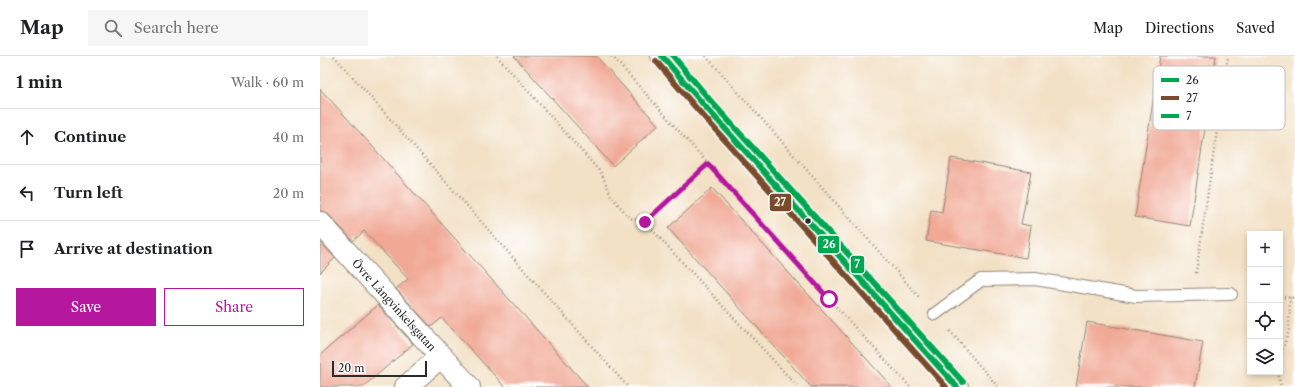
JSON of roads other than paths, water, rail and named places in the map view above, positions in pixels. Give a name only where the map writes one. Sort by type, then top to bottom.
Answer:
[{"type":"street","points":[[662,56],[702,104],[958,387]]},
{"type":"street","name":"Övre Långvinkelsgatan","points":[[320,223],[469,387]]},
{"type":"street","points":[[406,387],[441,356]]},
{"type":"lane","points":[[935,314],[982,280],[1035,279],[1136,296],[1231,294]]}]
